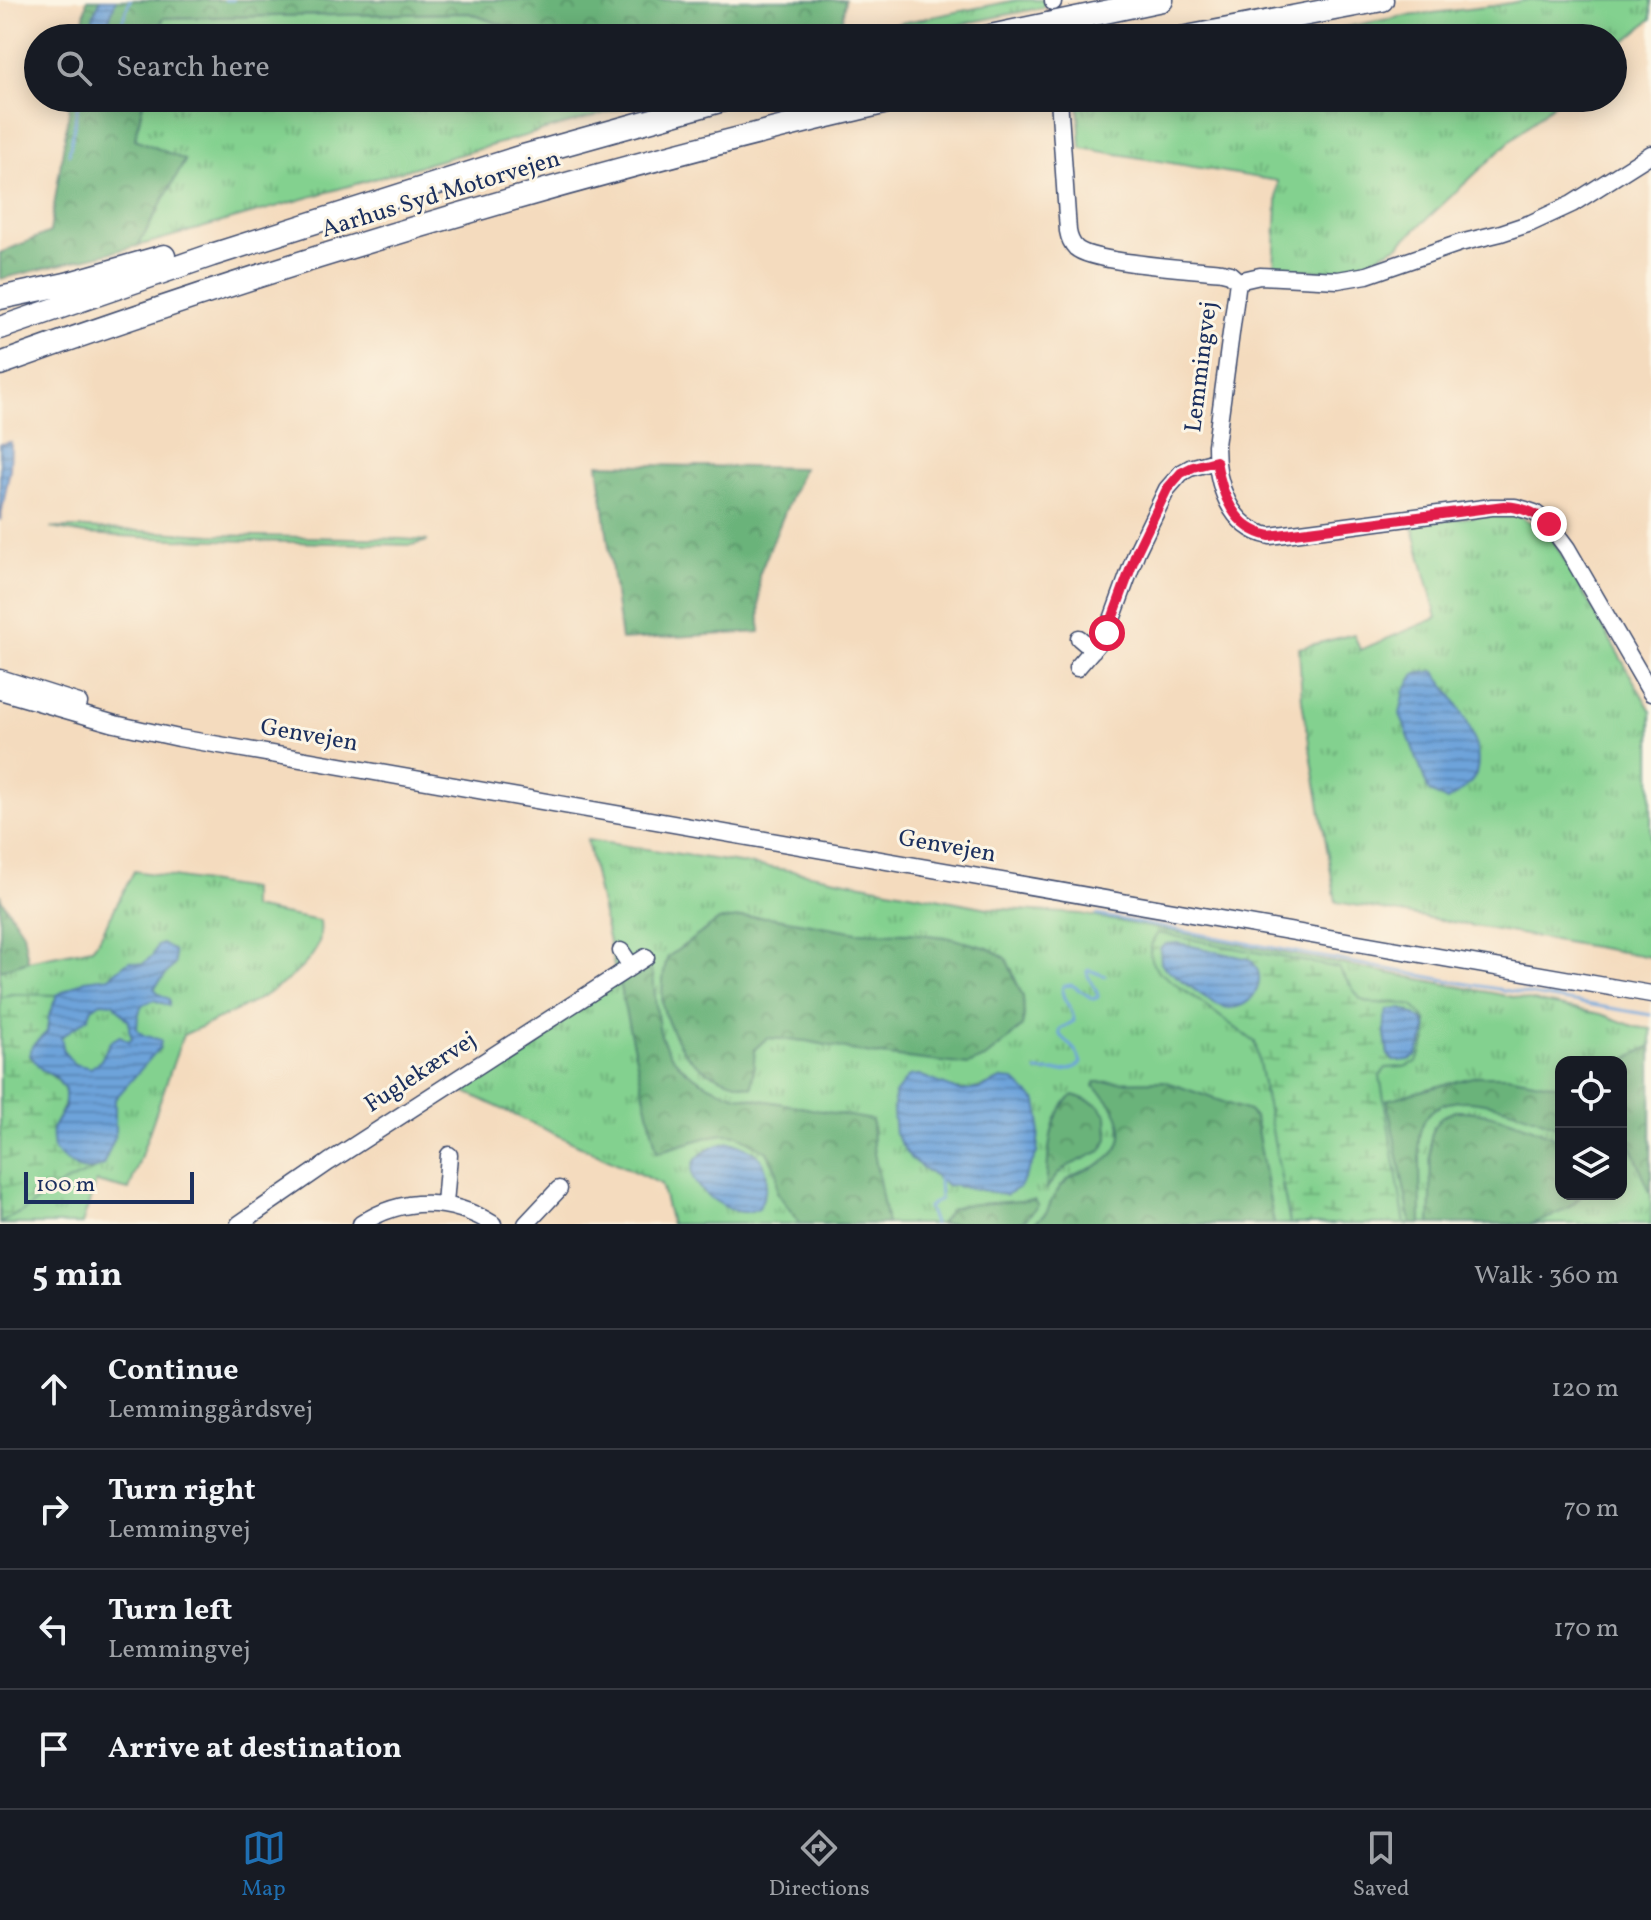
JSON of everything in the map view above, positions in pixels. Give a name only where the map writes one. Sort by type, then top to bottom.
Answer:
[{"type":"highway","points":[[1048,24],[1162,0]]},
{"type":"highway","points":[[1255,24],[1382,0]]},
{"type":"highway","name":"Aarhus Syd Motorvejen","points":[[0,328],[312,223],[523,156],[677,112]]},
{"type":"highway","name":"Aarhus Syd Motorvejen","points":[[0,364],[265,274],[535,192],[848,112]]},
{"type":"highway","points":[[0,298],[66,284],[282,222],[312,223]]},
{"type":"street","points":[[1060,112],[1068,231],[1078,250],[1098,258],[1222,272],[1238,281]]},
{"type":"street","name":"Lemmingvej","points":[[1651,154],[1572,204],[1531,223],[1367,275],[1338,280],[1260,276],[1238,281],[1216,445],[1216,461],[1223,488],[1237,517],[1251,530],[1270,536],[1492,507],[1515,507],[1535,513],[1549,524],[1567,548],[1651,693]]},
{"type":"street","points":[[1077,668],[1107,633],[1137,551],[1167,489],[1181,473],[1216,461]]},
{"type":"street","points":[[1079,638],[1093,650]]},
{"type":"street","name":"Genvejen","points":[[0,678],[235,747]]},
{"type":"street","name":"Genvejen","points":[[0,691],[115,724],[179,738],[1651,994]]},
{"type":"street","name":"Fuglekærvej","points":[[239,1224],[638,961],[621,951]]},
{"type":"street","points":[[445,1204],[449,1155]]},
{"type":"street","points":[[526,1224],[559,1189]]},
{"type":"street","points":[[361,1224],[392,1209],[421,1203],[445,1204],[470,1211],[493,1224]]},
{"type":"green space","points":[[87,0],[845,0],[842,24],[499,24],[469,13],[163,18],[162,24],[83,24]]},
{"type":"green space","points":[[1017,0],[1044,0],[1044,7],[963,24],[896,24]]},
{"type":"green space","points":[[1527,0],[1651,0],[1651,19],[1627,40],[1627,24],[1362,24]]},
{"type":"green space","points":[[469,13],[499,24],[162,24],[163,18]]},
{"type":"green space","points":[[69,112],[141,112],[135,139],[185,160],[138,246],[0,279],[0,253],[50,232]]},
{"type":"green space","points":[[141,112],[609,112],[138,246],[185,161],[135,139]]},
{"type":"green space","points":[[1079,112],[1544,112],[1398,246],[1343,272],[1274,268],[1278,181],[1081,148]]},
{"type":"green space","points":[[598,464],[803,468],[759,575],[760,632],[621,640]]},
{"type":"green space","points":[[1512,512],[1549,533],[1651,711],[1651,957],[1336,902],[1302,701],[1299,648],[1354,634],[1360,650],[1437,618],[1412,524]]},
{"type":"green space","points":[[50,528],[428,541],[412,545],[174,539],[86,534]]},
{"type":"green space","points":[[587,840],[800,872],[988,908],[1081,914],[1601,1014],[1651,1029],[1651,1224],[671,1224],[661,1184],[453,1086],[617,980]],"holes":[[[919,1075],[942,1085],[968,1090],[1001,1079],[971,1188],[947,1185],[911,1159]]]},
{"type":"green space","points":[[134,871],[251,889],[251,908],[320,921],[318,944],[304,965],[273,990],[237,1011],[183,1035],[129,1190],[96,1182],[82,1224],[0,1224],[0,970],[92,948]]},
{"type":"green space","points":[[0,894],[23,932],[28,961],[0,970]]},
{"type":"green space","points":[[770,917],[857,932],[946,937],[988,948],[1006,958],[1023,997],[1022,1026],[985,1058],[968,1065],[767,1038],[755,1049],[752,1087],[722,1078],[694,1062],[675,1037],[663,1007],[665,967],[668,957],[719,920]]},
{"type":"green space","points":[[1158,933],[1338,968],[1361,1000],[1413,1006],[1427,1021],[1427,1038],[1417,1062],[1404,1067],[1386,1068],[1380,1076],[1405,1224],[1290,1224],[1255,1042],[1158,971],[1151,957]],"holes":[[[1425,1021],[1422,1042],[1394,1061],[1388,1055],[1385,1034]]]},
{"type":"green space","points":[[646,967],[653,975],[664,1044],[679,1064],[699,1080],[734,1095],[872,1120],[873,1147],[887,1224],[800,1224],[777,1192],[777,1172],[767,1152],[737,1135],[712,1136],[657,1152],[619,983]]},
{"type":"green space","points":[[11,994],[57,995],[47,1032],[32,1046],[41,1069],[59,1082],[65,1095],[62,1110],[52,1129],[76,1168],[92,1171],[61,1185],[0,1223],[0,998]]},
{"type":"green space","points":[[1651,1046],[1651,1195],[1627,1135],[1627,1058]]},
{"type":"green space","points":[[1476,1076],[1508,1076],[1555,1085],[1555,1126],[1505,1108],[1462,1101],[1443,1105],[1429,1114],[1420,1132],[1419,1144],[1421,1224],[1411,1224],[1387,1100]]},
{"type":"green space","points":[[1164,1081],[1249,1111],[1255,1118],[1274,1224],[1033,1224],[1046,1213],[1067,1180],[1109,1158],[1117,1148],[1121,1138],[1118,1116],[1093,1086],[1095,1082]]},
{"type":"green space","points":[[1074,1095],[1099,1105],[1107,1116],[1108,1139],[1101,1151],[1068,1166],[1046,1189],[1054,1125],[1058,1113]]},
{"type":"green space","points":[[1455,1111],[1482,1113],[1510,1120],[1555,1138],[1555,1200],[1576,1200],[1559,1213],[1529,1224],[1430,1224],[1430,1141],[1441,1117]]},
{"type":"green space","points":[[1034,1200],[1038,1205],[1026,1219],[1013,1224],[940,1224],[950,1210],[963,1205]]},
{"type":"water","points":[[101,0],[115,0],[107,24],[93,24]]},
{"type":"water","points":[[11,442],[10,468],[0,521],[0,444]]},
{"type":"water","points":[[1434,671],[1464,717],[1478,757],[1473,779],[1447,801],[1429,791],[1400,714],[1405,690],[1415,674]]},
{"type":"water","points":[[1178,943],[1249,959],[1259,976],[1250,1000],[1234,1008],[1224,1007],[1210,1001],[1165,968],[1161,962],[1160,948]]},
{"type":"water","points":[[162,944],[174,951],[175,964],[154,988],[169,999],[169,1006],[154,1000],[142,1005],[137,1029],[143,1035],[161,1040],[160,1047],[115,1099],[115,1137],[103,1165],[89,1169],[77,1167],[54,1151],[52,1129],[65,1107],[65,1090],[56,1077],[41,1069],[30,1055],[32,1046],[47,1032],[57,995],[85,980],[109,977],[129,961],[143,964]],"holes":[[[101,1002],[113,1003],[129,1021],[132,1038],[129,1041],[120,1036],[110,1042],[101,1060],[91,1068],[74,1064],[64,1052],[61,1037],[88,1018],[92,1008]]]},
{"type":"water","points":[[1402,1009],[1424,1022],[1426,1031],[1416,1056],[1394,1061],[1388,1055],[1385,1018],[1388,1010]]},
{"type":"water","points":[[919,1075],[960,1091],[980,1089],[1001,1079],[1014,1080],[1037,1102],[1040,1119],[1037,1153],[1020,1187],[1006,1195],[947,1185],[911,1159],[895,1134],[893,1112],[895,1094],[909,1076]]},
{"type":"water","points":[[730,1142],[753,1151],[761,1159],[766,1172],[766,1187],[759,1208],[748,1212],[735,1211],[704,1193],[692,1175],[693,1166],[705,1152]]},
{"type":"waterway","points":[[121,24],[130,0]]},
{"type":"waterway","points":[[225,0],[233,0]]},
{"type":"waterway","points":[[69,154],[76,112]]},
{"type":"waterway","points":[[1097,915],[1651,1015]]},
{"type":"waterway","points":[[1037,1071],[1066,1070],[1081,1063],[1075,1050],[1060,1035],[1060,1029],[1074,1021],[1063,995],[1063,986],[1072,985],[1093,999],[1098,994],[1087,971],[1105,976]]},
{"type":"waterway","points":[[934,1224],[928,1207],[940,1199],[939,1179]]},
{"type":"tunnel","points":[[1053,2],[1055,24]]},
{"type":"route","points":[[1107,633],[1137,551],[1167,489],[1181,473],[1203,464],[1216,461],[1229,503],[1243,525],[1270,536],[1504,506],[1535,513],[1549,524]]}]
